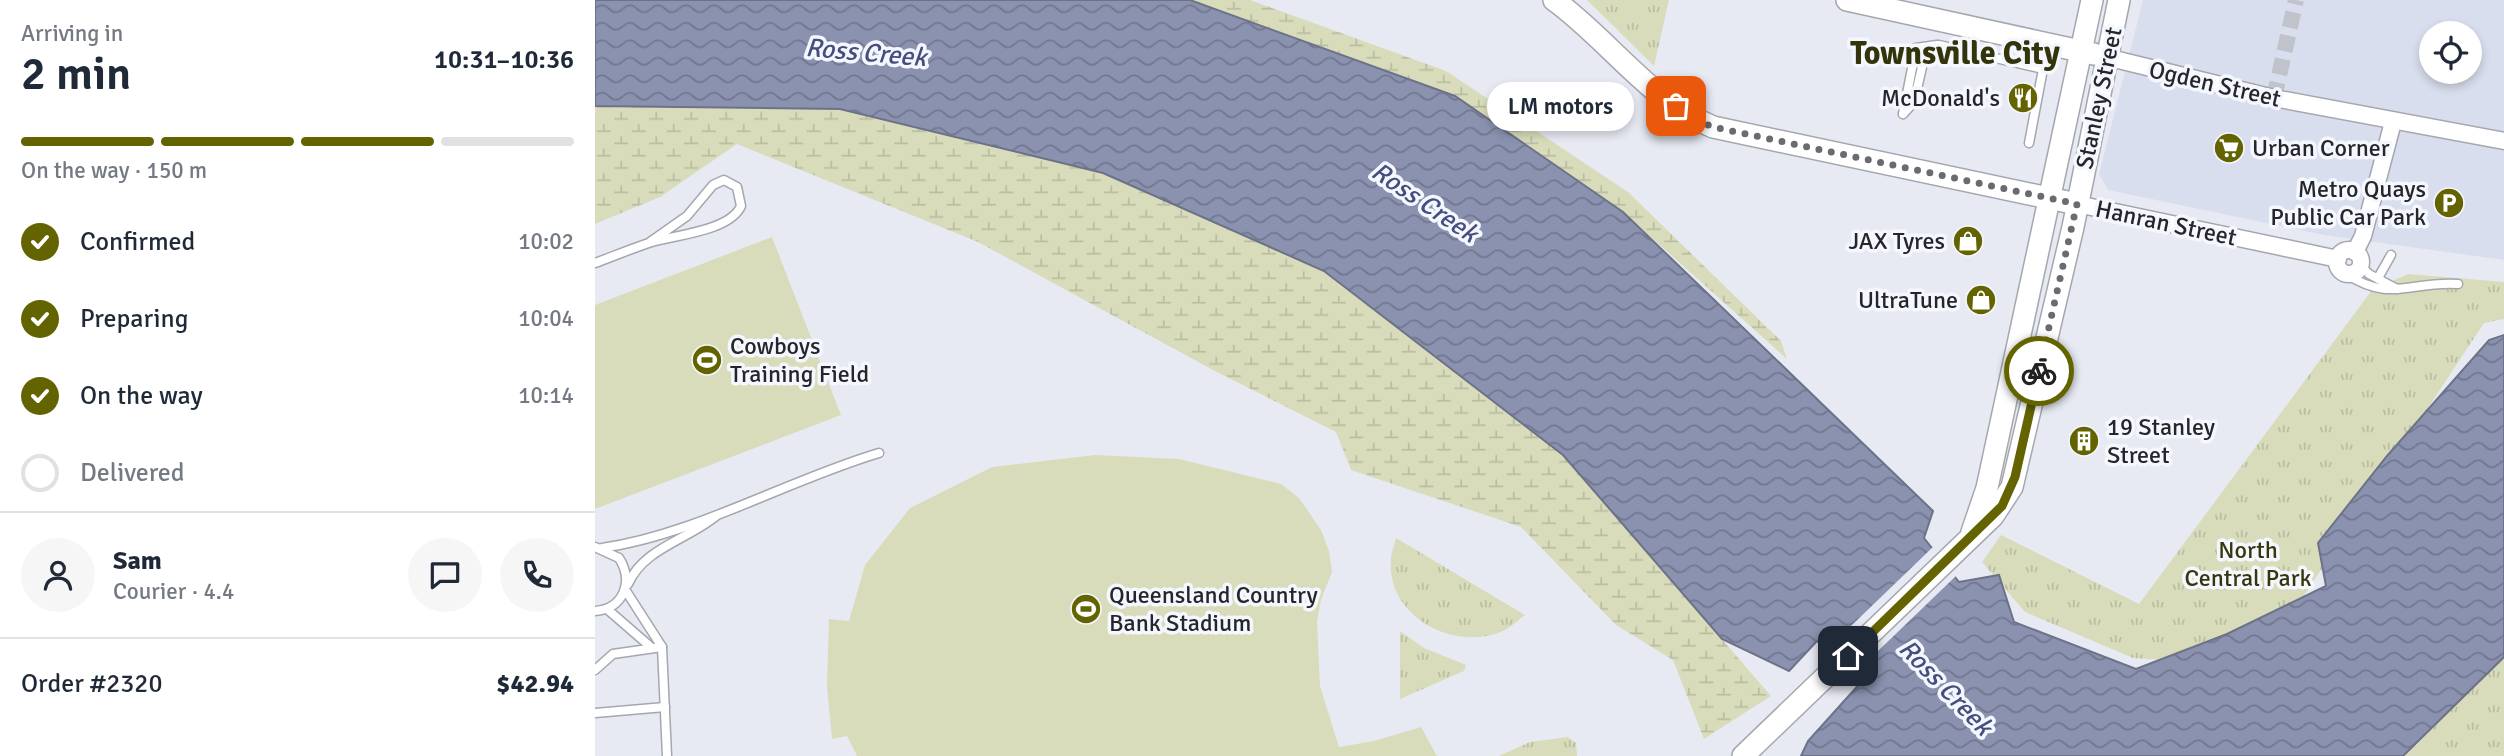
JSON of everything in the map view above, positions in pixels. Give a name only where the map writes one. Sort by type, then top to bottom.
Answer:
[{"type":"main road","name":"Hanran Street","points":[[1554,0],[1573,9],[1642,79],[1693,119],[1713,127],[2077,204]]},
{"type":"main road","name":"Ogden Street","points":[[1847,0],[2105,57]]},
{"type":"main road","name":"Stanley Street","points":[[1967,539],[1980,517],[2092,0]]},
{"type":"main road","name":"Stanley Street","points":[[1967,539],[2002,506],[2016,474],[2077,204],[2105,57],[2119,0]]},
{"type":"main road","points":[[1991,467],[2001,482],[2016,474]]},
{"type":"main road","points":[[1743,756],[1967,539]]},
{"type":"street","name":"Ogden Street","points":[[2105,57],[2274,98],[2504,141]]},
{"type":"street","points":[[2341,266],[2346,251],[2358,258],[2393,122]]},
{"type":"street","name":"Hanran Street","points":[[2077,204],[2341,266]]},
{"type":"lane","points":[[1939,45],[1925,54],[1914,102],[1903,114],[1916,48],[1939,45],[2043,69],[2029,143]]},
{"type":"lane","points":[[595,263],[650,242],[704,229],[734,215],[742,200],[737,187],[725,180],[713,185],[687,216],[650,242]]},
{"type":"lane","points":[[2378,278],[2391,255]]},
{"type":"lane","points":[[2358,258],[2378,278],[2400,289]]},
{"type":"lane","name":"Hanran Street","points":[[2341,266],[2380,290],[2400,289],[2424,283],[2458,284]]},
{"type":"lane","points":[[599,548],[651,539],[806,477],[879,453]]},
{"type":"lane","points":[[596,611],[607,608],[627,587],[648,557],[700,530],[721,512]]},
{"type":"lane","points":[[599,548],[619,558],[627,573],[627,587],[662,647],[667,756]]},
{"type":"lane","points":[[607,608],[652,648]]},
{"type":"lane","points":[[595,670],[613,654],[662,647]]},
{"type":"lane","points":[[595,713],[665,707]]},
{"type":"shaded area","points":[[2143,0],[2504,0],[2504,260],[2324,235],[2108,190],[2099,174]]},
{"type":"green space","points":[[1190,0],[1250,0],[1446,71],[1628,192],[1781,341],[1787,359],[1623,212],[1455,96]]},
{"type":"green space","points":[[1587,0],[1669,0],[1654,66]]},
{"type":"green space","points":[[595,106],[840,109],[1103,173],[1324,271],[1563,455],[1771,696],[1704,739],[1673,660],[1616,625],[1521,527],[1351,470],[1336,432],[1213,370],[978,242],[737,144],[660,197],[595,224]]},
{"type":"green space","name":"Cowboys Training Field","points":[[772,237],[841,415],[595,509],[595,305]]},
{"type":"green space","name":"North Central Park","points":[[2408,274],[2504,282],[2504,319],[2484,323],[2288,620],[2183,661],[2133,658],[2025,612],[1982,562],[2001,535],[2139,604],[2372,290]]},
{"type":"green space","name":"Queensland Country Bank Stadium","points":[[1095,455],[1179,459],[1281,484],[1299,498],[1321,530],[1329,551],[1332,572],[1321,600],[1317,621],[1320,686],[1339,747],[1374,741],[1421,727],[1437,756],[857,756],[847,736],[832,739],[827,686],[829,619],[849,621],[865,565],[910,508],[992,467]]},
{"type":"green space","points":[[1396,538],[1525,615],[1502,632],[1479,637],[1441,632],[1424,623],[1410,611],[1399,596],[1392,579],[1391,556]]},
{"type":"green space","points":[[1400,631],[1424,648],[1466,665],[1464,671],[1400,699]]},
{"type":"green space","points":[[2504,657],[2504,756],[2403,756],[2416,745]]},
{"type":"green space","points":[[1568,737],[1576,743],[1577,756],[1499,756],[1530,742]]},
{"type":"water","name":"Ross Creek","points":[[595,0],[1190,0],[1455,96],[1623,212],[1933,511],[1924,538],[1959,582],[1999,575],[2014,622],[2136,669],[2227,634],[2326,586],[2318,543],[2387,456],[2489,340],[2504,335],[2504,657],[2403,756],[1801,756],[1808,741],[1863,680],[1817,641],[1789,671],[1722,639],[1563,455],[1324,271],[1103,173],[840,109],[595,106]]},
{"type":"pier","points":[[1934,546],[1957,575],[1852,676],[1824,652]]},
{"type":"tunnel","points":[[2274,98],[2296,0]]},
{"type":"way so far","points":[[1676,106],[1693,119],[1713,127],[2077,204],[2039,371]]},
{"type":"place","name":"McDonald's","points":[[2023,98]]},
{"type":"place","name":"LM motors","points":[[1676,106]]},
{"type":"place","name":"Urban Corner","points":[[2229,148]]},
{"type":"place","name":"Metro Quays Public Car Park","points":[[2449,203]]},
{"type":"place","name":"JAX Tyres","points":[[1968,241]]},
{"type":"place","name":"UltraTune","points":[[1981,300]]},
{"type":"place","name":"Cowboys Training Field","points":[[707,360]]},
{"type":"place","name":"19 Stanley Street","points":[[2084,441]]},
{"type":"place","name":"Queensland Country Bank Stadium","points":[[1086,609]]},
{"type":"district","name":"Townsville City","points":[[1955,53]]},
{"type":"route","points":[[1848,656],[2002,506],[2015,477],[2039,371]]}]
